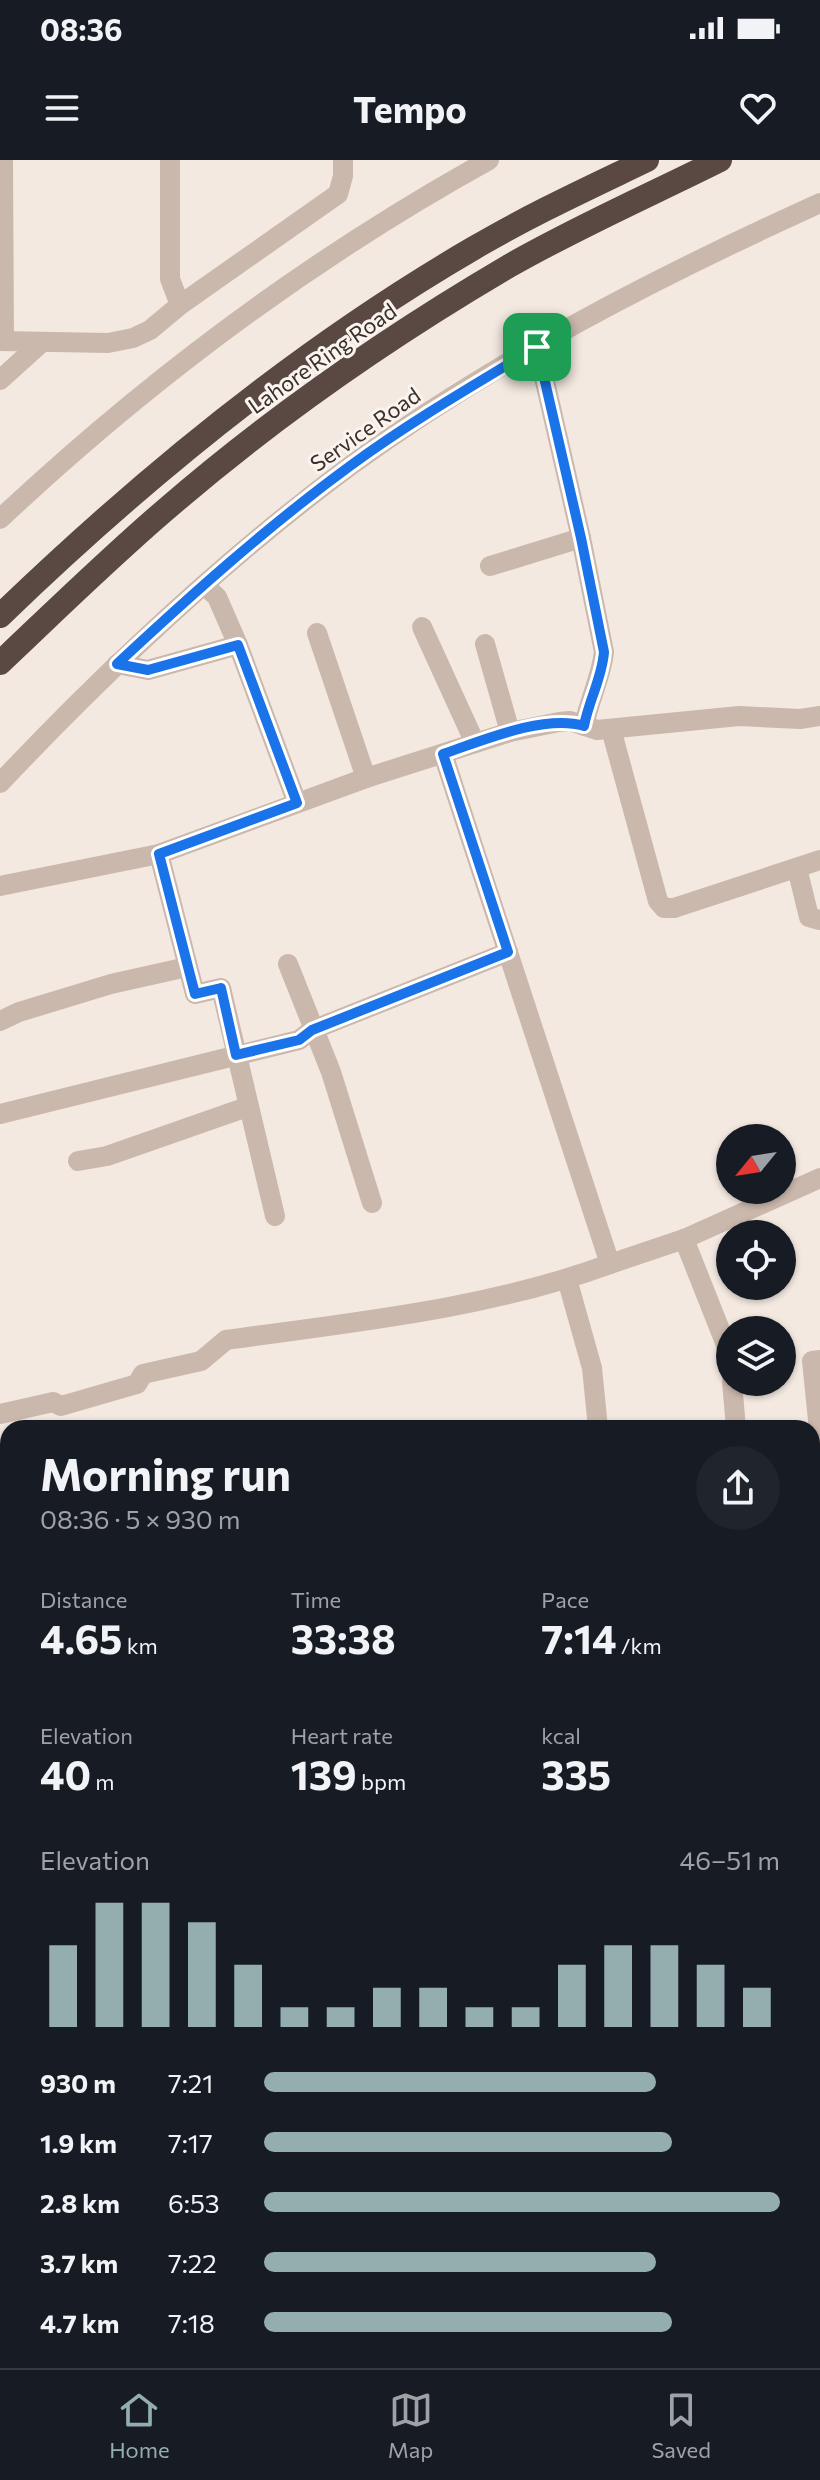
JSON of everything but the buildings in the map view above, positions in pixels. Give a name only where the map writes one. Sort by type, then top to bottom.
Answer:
[{"type":"highway","name":"Lahore Ring Road","points":[[0,616],[141,484],[306,357],[475,247],[647,160]]},
{"type":"highway","name":"Lahore Ring Road","points":[[0,663],[165,510],[247,442],[330,383],[423,319],[512,265],[720,160]]},
{"type":"street","points":[[3,160],[2,341],[41,343],[108,343],[133,338],[150,330],[180,305],[338,194],[343,160]]},
{"type":"street","points":[[170,160],[170,279],[180,305]]},
{"type":"street","points":[[0,519],[130,404],[248,314],[372,229],[489,160]]},
{"type":"street","name":"Service Road","points":[[0,783],[117,664],[204,585],[351,465],[424,416],[618,300],[820,203]]},
{"type":"street","points":[[0,380],[41,343]]},
{"type":"street","points":[[537,347],[604,652],[603,667],[589,700],[584,726]]},
{"type":"street","points":[[490,566],[581,538]]},
{"type":"street","points":[[204,585],[217,597],[238,645],[297,803]]},
{"type":"street","points":[[422,627],[475,743]]},
{"type":"street","points":[[317,633],[366,778]]},
{"type":"street","points":[[485,644],[510,732]]},
{"type":"street","points":[[117,664],[148,670],[238,645]]},
{"type":"street","points":[[0,886],[159,854],[366,778],[510,732],[559,722],[597,730],[739,716],[800,719],[820,716]]},
{"type":"street","points":[[611,729],[658,901],[664,908],[674,908],[820,860]]},
{"type":"street","points":[[443,754],[610,1264]]},
{"type":"street","points":[[159,854],[195,994],[221,988],[275,1216]]},
{"type":"street","points":[[797,868],[809,917],[820,920]]},
{"type":"street","points":[[0,1114],[299,1040],[312,1030],[508,952]]},
{"type":"street","points":[[288,964],[331,1072],[372,1203]]},
{"type":"street","points":[[0,1021],[19,1012],[111,984],[187,967]]},
{"type":"street","points":[[78,1161],[107,1156],[247,1107]]},
{"type":"street","points":[[0,1414],[53,1402],[61,1406],[137,1384],[143,1374],[201,1361],[226,1340],[439,1310],[567,1279],[684,1239],[820,1178]]},
{"type":"street","points":[[684,1239],[716,1320]]},
{"type":"street","points":[[567,1279],[592,1368],[597,1420]]},
{"type":"street","points":[[818,1420],[812,1361],[820,1360]]},
{"type":"street","points":[[733,1396],[735,1420]]},
{"type":"route","points":[[537,347],[604,652],[603,667],[589,700],[584,726],[570,721],[559,722],[510,732],[443,754],[508,952],[312,1030],[299,1040],[236,1055],[221,988],[195,994],[159,854],[297,803],[238,645],[148,670],[117,664],[243,551],[351,465],[537,347]]}]
